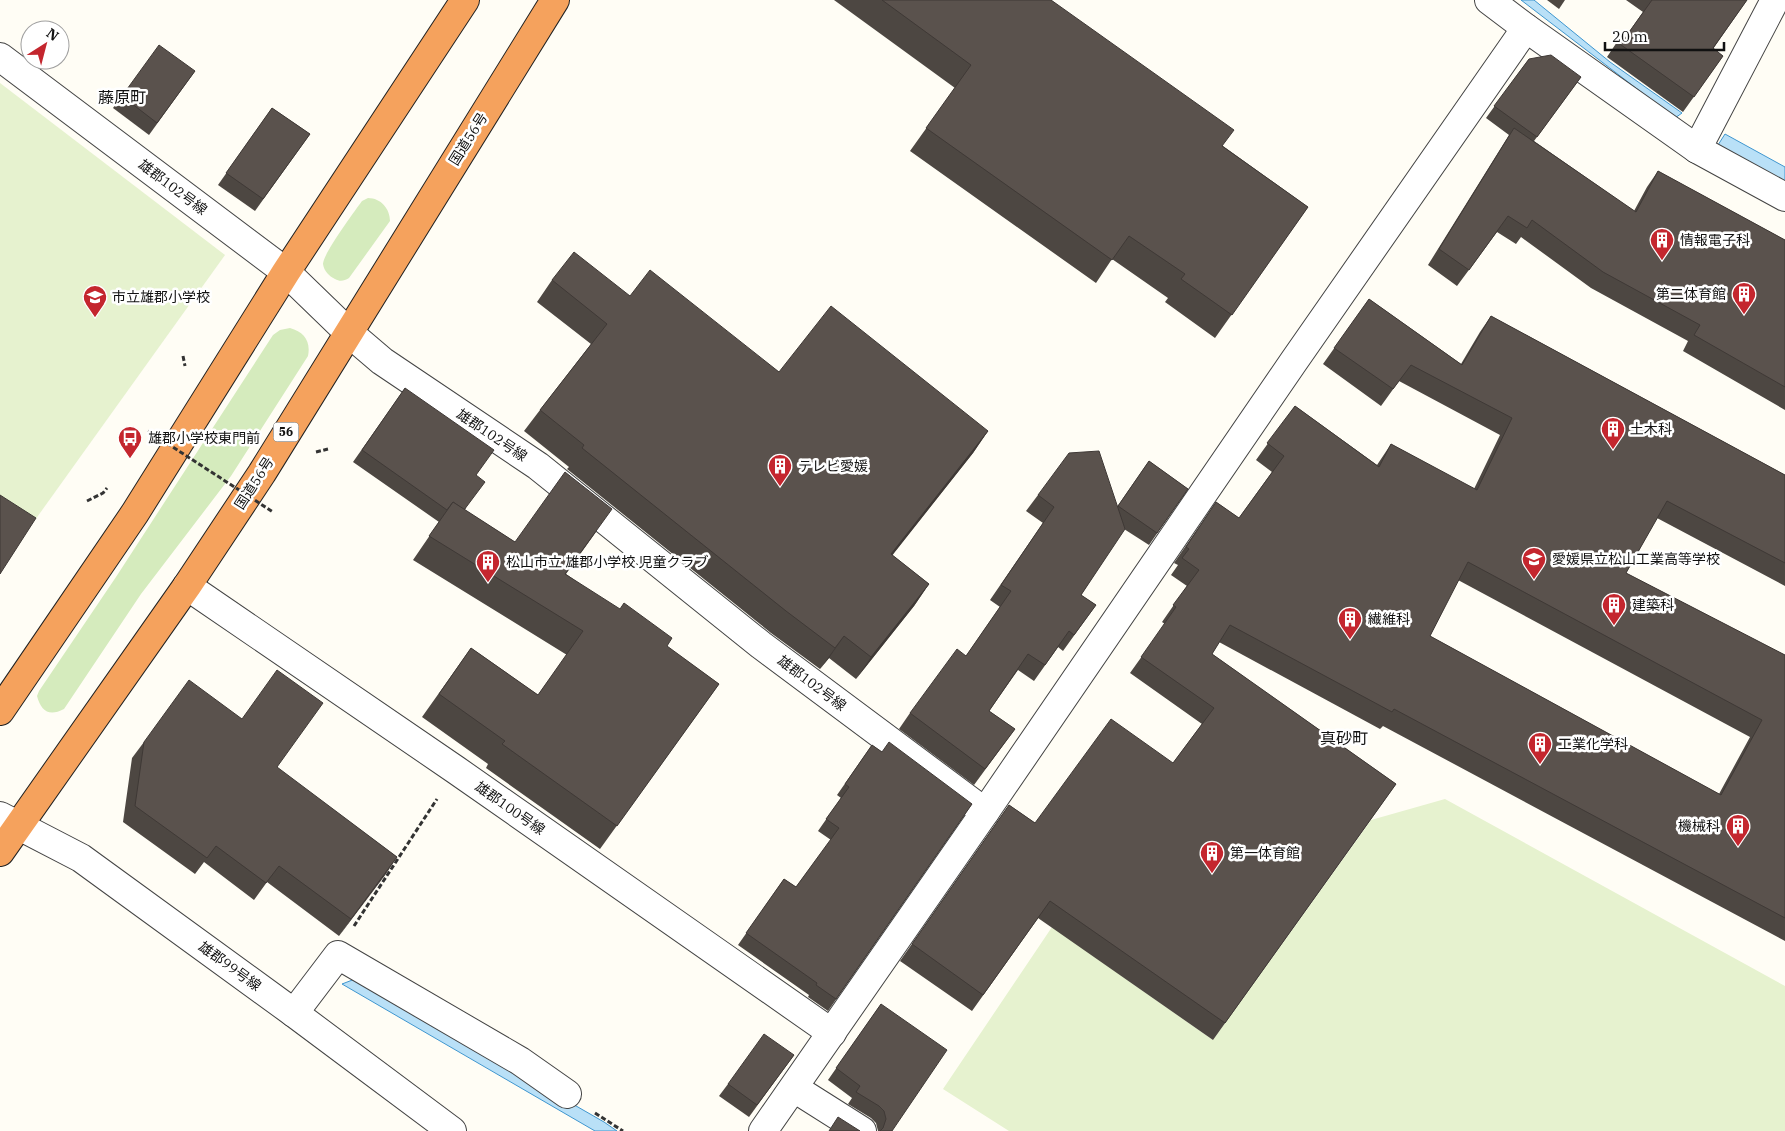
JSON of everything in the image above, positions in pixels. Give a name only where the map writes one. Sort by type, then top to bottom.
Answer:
[{"type":"highway","points":[[0,711],[135,513],[286,272],[465,0]]},
{"type":"highway","name":"国道56号","points":[[0,852],[9,821],[187,586],[262,472],[554,0]]},
{"type":"street","points":[[1489,0],[1697,149],[1785,197]]},
{"type":"street","points":[[1697,149],[1775,0]]},
{"type":"street","points":[[763,1131],[985,812],[1288,369],[1526,28]]},
{"type":"street","name":"雄郡102号線","points":[[0,57],[286,272],[348,332],[382,361],[538,466],[761,645],[985,812]]},
{"type":"street","name":"雄郡100号線","points":[[187,586],[456,770],[832,1033]]},
{"type":"street","name":"雄郡99号線","points":[[9,821],[81,858],[294,1012],[452,1131]]},
{"type":"street","points":[[294,1012],[338,954],[520,1061],[567,1094]]},
{"type":"street","points":[[794,1088],[862,1131]]},
{"type":"path","points":[[148,431],[273,512]]},
{"type":"path","points":[[87,501],[103,493]]},
{"type":"path","points":[[338,954],[456,770]]},
{"type":"green space","name":"市立雄郡小学校","points":[[0,83],[225,255],[30,527],[0,506]]},
{"type":"green space","points":[[373,198],[384,205],[390,221],[349,278],[342,281],[337,280],[326,271],[323,264],[324,259],[362,201]]},
{"type":"green space","points":[[290,328],[299,332],[305,338],[309,351],[308,356],[231,476],[141,594],[64,709],[54,712],[46,711],[43,709],[37,696],[39,691],[116,577],[273,335],[280,330]]},
{"type":"green space","points":[[1445,799],[1785,986],[1785,1131],[1009,1131],[943,1089],[1052,927],[1213,1040],[1371,820]]},
{"type":"water","points":[[1521,0],[1534,0],[1610,62],[1682,113],[1675,118]]},
{"type":"water","points":[[1725,134],[1785,167],[1785,182],[1718,145]]},
{"type":"water","points":[[355,979],[617,1131],[595,1131],[342,984]]},
{"type":"building","points":[[882,0],[1051,0],[1234,130],[1222,146],[1308,207],[1232,315],[1181,279],[1185,274],[1129,236],[1112,260],[926,128],[971,65]]},
{"type":"building","points":[[1652,0],[1747,0],[1713,48],[1723,56],[1694,97],[1617,42],[1633,40],[1627,35]]},
{"type":"building","points":[[159,45],[195,71],[157,123],[122,96]]},
{"type":"building","points":[[1551,55],[1581,77],[1537,137],[1494,106],[1529,59]]},
{"type":"building","points":[[272,108],[310,134],[263,199],[226,173]]},
{"type":"building","points":[[1514,128],[1636,212],[1658,171],[1785,240],[1785,387],[1694,335],[1700,325],[1603,272],[1532,220],[1527,228],[1508,216],[1469,270],[1439,249]]},
{"type":"building","name":"テレビ愛媛","points":[[574,252],[630,296],[650,270],[779,372],[831,306],[988,431],[891,554],[929,584],[871,657],[844,636],[835,648],[582,448],[584,445],[540,410],[607,324],[552,280]]},
{"type":"building","points":[[1369,299],[1462,365],[1491,316],[1785,475],[1785,563],[1667,501],[1626,573],[1785,655],[1785,918],[1394,709],[1392,712],[1230,625],[1212,654],[1396,784],[1225,1023],[1050,901],[983,995],[912,944],[1009,805],[1035,823],[1111,719],[1173,763],[1214,708],[1141,657],[1176,607],[1173,605],[1199,570],[1182,558],[1189,549],[1186,547],[1216,502],[1239,518],[1284,456],[1267,443],[1295,406],[1379,467],[1391,444],[1477,490],[1512,418],[1411,365],[1393,389],[1334,348]],"holes":[[[1468,562],[1762,720],[1721,795],[1430,636]]]},
{"type":"building","points":[[405,388],[494,450],[476,475],[485,482],[464,510],[453,502],[447,510],[362,450]]},
{"type":"building","points":[[1099,451],[1125,529],[1081,595],[1096,605],[1074,635],[1069,631],[1045,665],[1028,654],[989,711],[1015,729],[985,769],[910,713],[957,649],[966,656],[1011,591],[1001,585],[1054,507],[1038,495],[1069,453]]},
{"type":"building","points":[[1149,461],[1188,489],[1157,533],[1118,506]]},
{"type":"building","points":[[565,472],[612,509],[565,574],[620,609],[624,603],[672,638],[667,646],[719,684],[617,826],[502,744],[505,741],[439,694],[471,648],[538,695],[583,631],[429,536],[453,502],[515,542]]},
{"type":"building","points":[[0,495],[36,518],[0,574]]},
{"type":"building","points":[[277,670],[323,703],[277,767],[397,857],[351,919],[279,866],[266,883],[216,846],[207,858],[135,806],[144,742],[189,680],[242,719]]},
{"type":"building","points":[[889,742],[972,804],[836,999],[816,985],[817,983],[746,933],[784,879],[796,887],[839,828],[826,819],[849,787],[845,784],[872,745],[882,752]]},
{"type":"building","points":[[881,1004],[947,1050],[892,1131],[880,1131],[886,1119],[884,1111],[856,1092],[860,1086],[836,1068]]},
{"type":"building","points":[[764,1034],[794,1055],[757,1105],[728,1084]]},
{"type":"building","points":[[838,1117],[860,1131],[829,1131]]},
{"type":"place","name":"情報電子科","points":[[1662,261]]},
{"type":"place","name":"第二体育館","points":[[1744,315]]},
{"type":"place","name":"市立雄郡小学校","points":[[95,318]]},
{"type":"place","name":"土木科","points":[[1613,450]]},
{"type":"place","name":"雄郡小学校東門前","points":[[130,459]]},
{"type":"place","name":"テレビ愛媛","points":[[780,487]]},
{"type":"place","name":"愛媛県立松山工業高等学校","points":[[1534,580]]},
{"type":"place","name":"松山市立 雄郡小学校 児童クラブ","points":[[488,583]]},
{"type":"place","name":"建築科","points":[[1614,626]]},
{"type":"place","name":"繊維科","points":[[1350,640]]},
{"type":"place","name":"工業化学科","points":[[1540,765]]},
{"type":"place","name":"機械科","points":[[1738,847]]},
{"type":"place","name":"第一体育館","points":[[1212,874]]},
{"type":"district","name":"藤原町","points":[[122,97]]},
{"type":"district","name":"真砂町","points":[[1344,738]]}]
